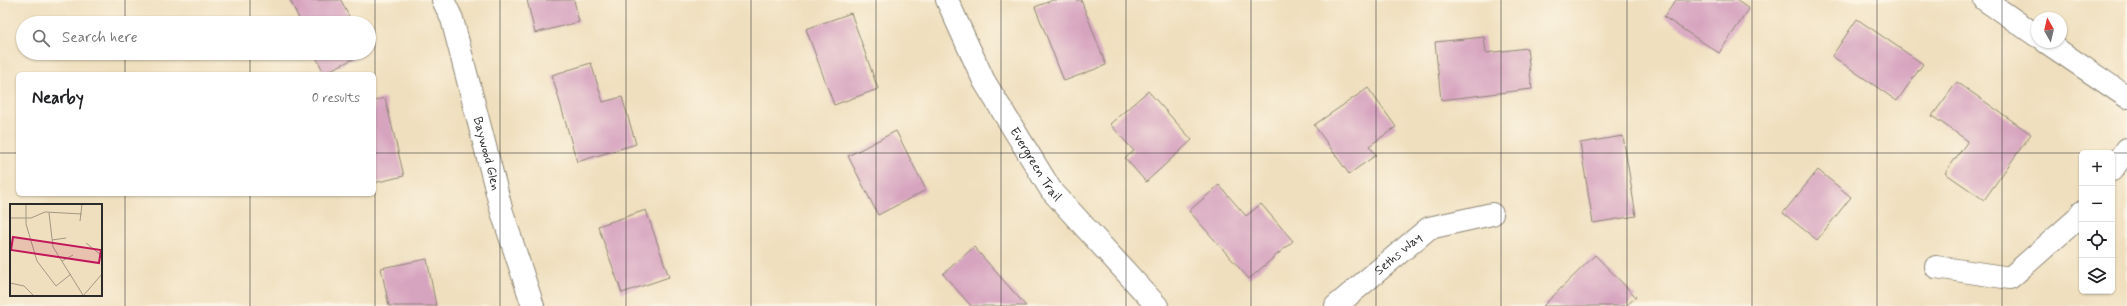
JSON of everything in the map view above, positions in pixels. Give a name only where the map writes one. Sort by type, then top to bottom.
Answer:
[{"type":"street","name":"Baywood Glen","points":[[443,0],[452,18],[502,212],[533,306]]},
{"type":"street","name":"Evergreen Trail","points":[[947,0],[984,81],[1051,190],[1157,306]]},
{"type":"street","points":[[1985,0],[2031,32]]},
{"type":"street","points":[[2055,48],[2127,97]]},
{"type":"street","points":[[2115,166],[2127,149]]},
{"type":"street","name":"Seths Way","points":[[1336,306],[1429,228],[1492,214]]},
{"type":"street","points":[[1936,267],[2010,278],[2079,216]]},
{"type":"building","points":[[290,0],[341,0],[349,16],[298,16]]},
{"type":"building","points":[[527,0],[574,0],[579,22],[535,33]]},
{"type":"building","points":[[1053,0],[1081,0],[1106,65],[1064,81],[1035,7]]},
{"type":"building","points":[[1676,0],[1736,0],[1749,9],[1719,53],[1664,17]]},
{"type":"building","points":[[851,13],[878,89],[834,105],[806,29]]},
{"type":"building","points":[[1857,19],[1923,64],[1897,101],[1832,56]]},
{"type":"building","points":[[1484,37],[1486,53],[1527,48],[1532,89],[1441,100],[1435,42]]},
{"type":"building","points":[[318,60],[351,60],[326,72],[324,72]]},
{"type":"building","points":[[591,63],[603,102],[622,97],[636,144],[577,162],[552,75]]},
{"type":"building","points":[[1957,82],[2031,134],[1984,200],[1945,173],[1968,141],[1932,116]]},
{"type":"building","points":[[1368,88],[1396,127],[1369,146],[1376,155],[1349,174],[1314,125]]},
{"type":"building","points":[[1148,91],[1192,140],[1146,182],[1125,158],[1134,151],[1110,124]]},
{"type":"building","points":[[385,98],[404,176],[376,183],[376,100]]},
{"type":"building","points":[[896,131],[926,190],[878,215],[848,156]]},
{"type":"building","points":[[1623,136],[1636,216],[1593,223],[1580,143]]},
{"type":"building","points":[[1818,170],[1851,197],[1817,240],[1783,213]]},
{"type":"building","points":[[1219,185],[1246,216],[1261,204],[1293,241],[1249,279],[1189,211]]},
{"type":"building","points":[[646,210],[669,277],[622,293],[598,226]]},
{"type":"building","points":[[974,247],[1026,306],[971,306],[943,274]]},
{"type":"building","points":[[1595,255],[1636,297],[1626,306],[1543,306]]},
{"type":"building","points":[[427,259],[436,306],[389,306],[381,268]]}]
